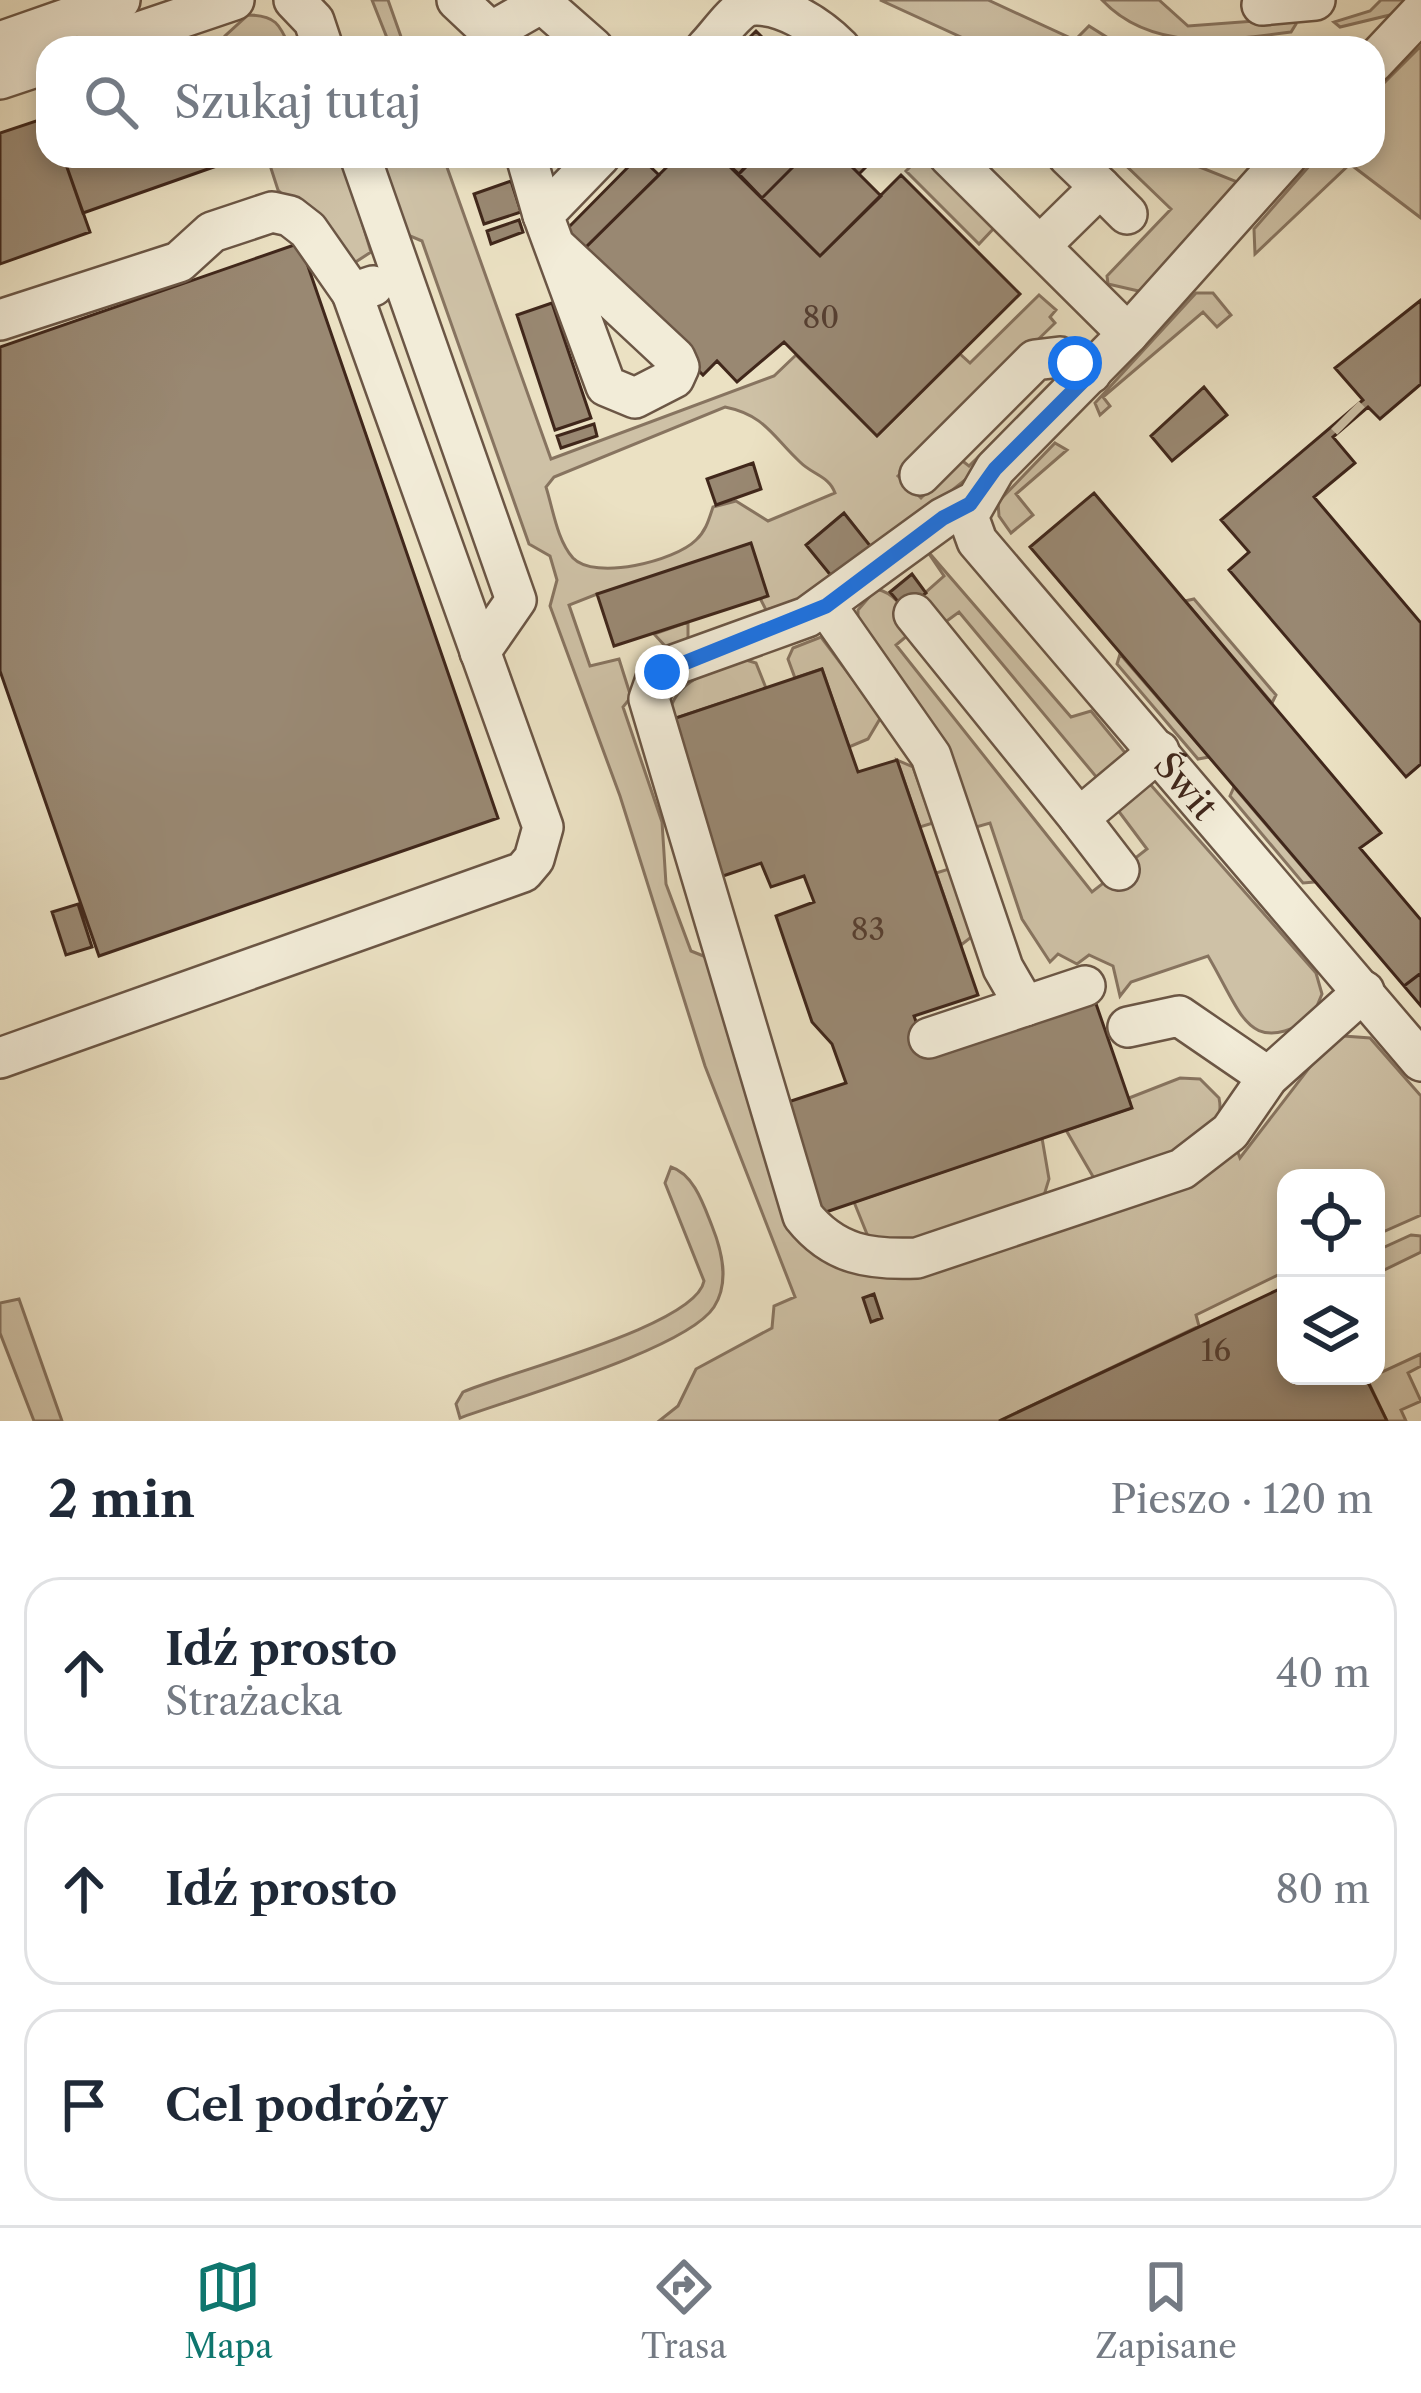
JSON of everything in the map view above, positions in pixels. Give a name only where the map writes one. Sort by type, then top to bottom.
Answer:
[{"type":"street","points":[[0,42],[120,0]]},
{"type":"street","points":[[128,36],[234,0]]},
{"type":"street","points":[[294,0],[314,20],[319,36]]},
{"type":"street","points":[[457,0],[490,36]]},
{"type":"street","points":[[1262,5],[1315,0]]},
{"type":"street","points":[[499,36],[545,2],[580,36]]},
{"type":"street","points":[[717,36],[746,6],[765,2],[812,20],[828,36]]},
{"type":"street","points":[[1385,50],[1421,12]]},
{"type":"street","points":[[0,80],[36,67]]},
{"type":"street","points":[[365,168],[516,600],[480,652]]},
{"type":"street","points":[[530,168],[549,231],[592,168]]},
{"type":"street","points":[[961,168],[1128,334]]},
{"type":"street","points":[[1040,246],[1114,200],[1081,168]]},
{"type":"street","points":[[1276,168],[1128,334],[995,469],[970,504],[943,518],[826,606],[785,627],[671,666],[656,680],[649,699],[803,1216],[821,1238],[879,1260],[917,1258],[1137,1188],[1208,1153],[1230,1132],[1268,1077],[1364,991]]},
{"type":"street","points":[[0,320],[179,262],[212,232],[272,212],[290,216],[308,230],[352,293],[543,827],[534,859],[523,872],[0,1058]]},
{"type":"street","points":[[352,293],[402,275]]},
{"type":"street","points":[[920,475],[1035,360],[1060,357],[1091,373]]},
{"type":"street","name":"Świt","points":[[970,504],[970,529],[977,542],[1421,1061]]},
{"type":"street","points":[[826,606],[931,756],[1003,968],[1025,1006]]},
{"type":"street","points":[[914,614],[1119,870]]},
{"type":"street","points":[[1079,818],[1160,751]]},
{"type":"street","points":[[928,1038],[1085,986]]},
{"type":"street","points":[[1128,1027],[1180,1016],[1268,1077]]},
{"type":"shaded area","points":[[372,0],[388,0],[401,36],[386,36]]},
{"type":"shaded area","points":[[880,0],[988,0],[1066,36],[959,36]]},
{"type":"shaded area","points":[[1102,0],[1159,0],[1188,26],[1294,18],[1296,24],[1291,32],[1258,36],[1172,36],[1122,17]]},
{"type":"shaded area","points":[[1381,0],[1412,0],[1394,14],[1340,27],[1334,22],[1370,11]]},
{"type":"shaded area","points":[[248,15],[275,22],[284,36],[225,36]]},
{"type":"shaded area","points":[[1089,26],[1105,36],[1079,36]]},
{"type":"shaded area","points":[[1421,46],[1421,218],[1355,168],[1385,168],[1385,82]]},
{"type":"shaded area","points":[[271,168],[346,168],[371,252],[351,265],[278,190]]},
{"type":"shaded area","points":[[384,168],[447,168],[551,459],[774,376],[796,355],[877,436],[960,354],[970,363],[1039,295],[1056,310],[1050,317],[1055,323],[898,476],[921,498],[960,459],[969,466],[1066,370],[970,476],[875,552],[844,514],[807,545],[833,578],[805,599],[766,610],[760,598],[597,594],[569,605],[590,666],[619,659],[631,697],[623,707],[662,822],[666,884],[691,951],[706,957],[772,1154],[850,1264],[1234,1142],[1240,1158],[1339,1029],[1344,1036],[1370,1038],[1421,1096],[1421,1215],[1385,1231],[1385,1169],[1277,1169],[1277,1275],[1196,1315],[1199,1326],[999,1421],[659,1421],[678,1406],[696,1369],[772,1328],[774,1306],[795,1297],[705,1066],[620,796],[550,606],[557,580],[550,556],[529,544],[422,241],[403,233]],"holes":[[[725,407],[750,415],[835,493],[768,521],[736,501],[713,507],[705,529],[686,548],[635,566],[584,565],[568,551],[546,487],[554,477]]]},
{"type":"shaded area","points":[[941,168],[993,218],[995,227],[979,244],[906,171]]},
{"type":"shaded area","points":[[1128,168],[1202,168],[1240,183],[1143,292],[1108,284],[1107,276],[1171,209]]},
{"type":"shaded area","points":[[1307,168],[1346,168],[1255,254],[1254,229]]},
{"type":"shaded area","points":[[1196,293],[1213,293],[1231,315],[1217,327],[1203,312],[1103,397],[1110,406],[1100,415],[1095,403]]},
{"type":"shaded area","points":[[1055,443],[1067,450],[1016,494],[1033,515],[1011,533],[999,516],[998,502]]},
{"type":"shaded area","points":[[925,548],[1071,717],[1091,711],[1127,755],[1098,779],[959,612],[944,623],[917,600],[944,576]]},
{"type":"shaded area","points":[[876,589],[900,604],[914,630],[896,645],[1092,892],[1147,849],[1117,809],[1150,784],[1316,973],[1322,994],[1317,1006],[1324,1011],[1279,1032],[1251,1026],[1208,956],[1131,982],[1120,996],[1113,966],[1089,955],[1077,964],[1058,954],[1050,962],[1022,919],[990,823],[969,829],[858,621],[858,610]]},
{"type":"shaded area","points":[[1194,599],[1276,695],[1272,703],[1185,601]]},
{"type":"shaded area","points":[[688,622],[688,639],[666,647],[654,634]]},
{"type":"shaded area","points":[[821,637],[881,717],[868,739],[849,747],[822,669],[795,678],[788,659],[793,648]]},
{"type":"shaded area","points":[[1120,654],[1209,757],[1198,759],[1117,664]]},
{"type":"shaded area","points":[[746,660],[756,663],[766,688],[667,721],[685,686]]},
{"type":"shaded area","points":[[897,760],[913,767],[933,823],[920,827]]},
{"type":"shaded area","points":[[1234,787],[1315,882],[1303,883],[1230,796]]},
{"type":"shaded area","points":[[952,868],[974,935],[961,945],[936,873]]},
{"type":"shaded area","points":[[1180,1078],[1200,1079],[1219,1098],[1219,1117],[1210,1133],[1176,1155],[1095,1180],[1066,1130],[1131,1108],[1129,1098]]},
{"type":"shaded area","points":[[1042,1138],[1049,1179],[1042,1202],[956,1237],[871,1244],[854,1202]]},
{"type":"shaded area","points":[[671,1167],[686,1176],[697,1192],[719,1246],[723,1277],[714,1307],[698,1323],[636,1355],[460,1418],[456,1404],[463,1392],[636,1331],[693,1298],[704,1281],[665,1183]]},
{"type":"shaded area","points":[[1411,1235],[1421,1236],[1421,1252],[1385,1270],[1385,1247]]},
{"type":"shaded area","points":[[19,1299],[62,1421],[34,1421],[0,1333],[0,1303]]},
{"type":"shaded area","points":[[1421,1354],[1421,1366],[1408,1373],[1421,1401],[1401,1410],[1406,1421],[1387,1421],[1370,1385],[1385,1385],[1385,1371]]},
{"type":"building","points":[[36,121],[36,168],[67,168],[90,232],[0,264],[0,133]]},
{"type":"building","points":[[67,168],[211,168],[83,213]]},
{"type":"building","points":[[627,168],[652,168],[659,175],[583,250],[565,231]]},
{"type":"building","points":[[666,168],[731,168],[820,256],[901,175],[1020,294],[877,436],[784,342],[737,382],[717,361],[703,375],[581,252]]},
{"type":"building","points":[[744,168],[792,168],[762,198],[739,174]]},
{"type":"building","points":[[792,168],[853,168],[881,196],[820,256],[762,198]]},
{"type":"building","points":[[511,181],[521,212],[484,224],[474,194]]},
{"type":"building","points":[[519,220],[523,232],[491,244],[487,231]]},
{"type":"building","points":[[300,243],[498,818],[99,956],[0,671],[0,347]]},
{"type":"building","points":[[1421,300],[1421,384],[1380,419],[1368,407],[1333,437],[1355,463],[1314,497],[1421,623],[1421,764],[1406,777],[1229,570],[1249,552],[1221,520],[1363,400],[1335,368]]},
{"type":"building","points":[[552,303],[591,418],[555,430],[517,315]]},
{"type":"building","points":[[1204,387],[1227,415],[1172,461],[1151,436]]},
{"type":"building","points":[[594,424],[597,436],[561,448],[557,436]]},
{"type":"building","points":[[753,463],[761,489],[716,505],[707,479]]},
{"type":"building","points":[[1094,493],[1381,833],[1360,848],[1421,920],[1421,973],[1404,986],[1030,547]]},
{"type":"building","points":[[844,513],[875,552],[833,578],[806,545]]},
{"type":"building","points":[[751,543],[768,596],[614,646],[597,594]]},
{"type":"building","points":[[912,574],[926,593],[905,610],[890,592]]},
{"type":"building","points":[[822,669],[858,772],[897,760],[978,995],[914,1016],[928,1055],[1094,998],[1132,1108],[823,1213],[785,1103],[846,1083],[832,1044],[812,1022],[776,916],[814,902],[804,876],[771,887],[761,863],[720,877],[667,721]]},
{"type":"building","points":[[78,904],[92,947],[66,955],[52,912]]},
{"type":"building","points":[[1421,973],[1421,1006],[1404,986]]},
{"type":"building","points":[[1277,1290],[1277,1385],[1369,1385],[1387,1421],[999,1421]]},
{"type":"building","points":[[874,1294],[882,1318],[871,1322],[863,1298]]},
{"type":"tunnel","points":[[1345,415],[1351,421]]},
{"type":"route","points":[[662,672],[785,627],[826,606],[943,518],[970,504],[995,469],[1091,373],[1075,363]]}]
